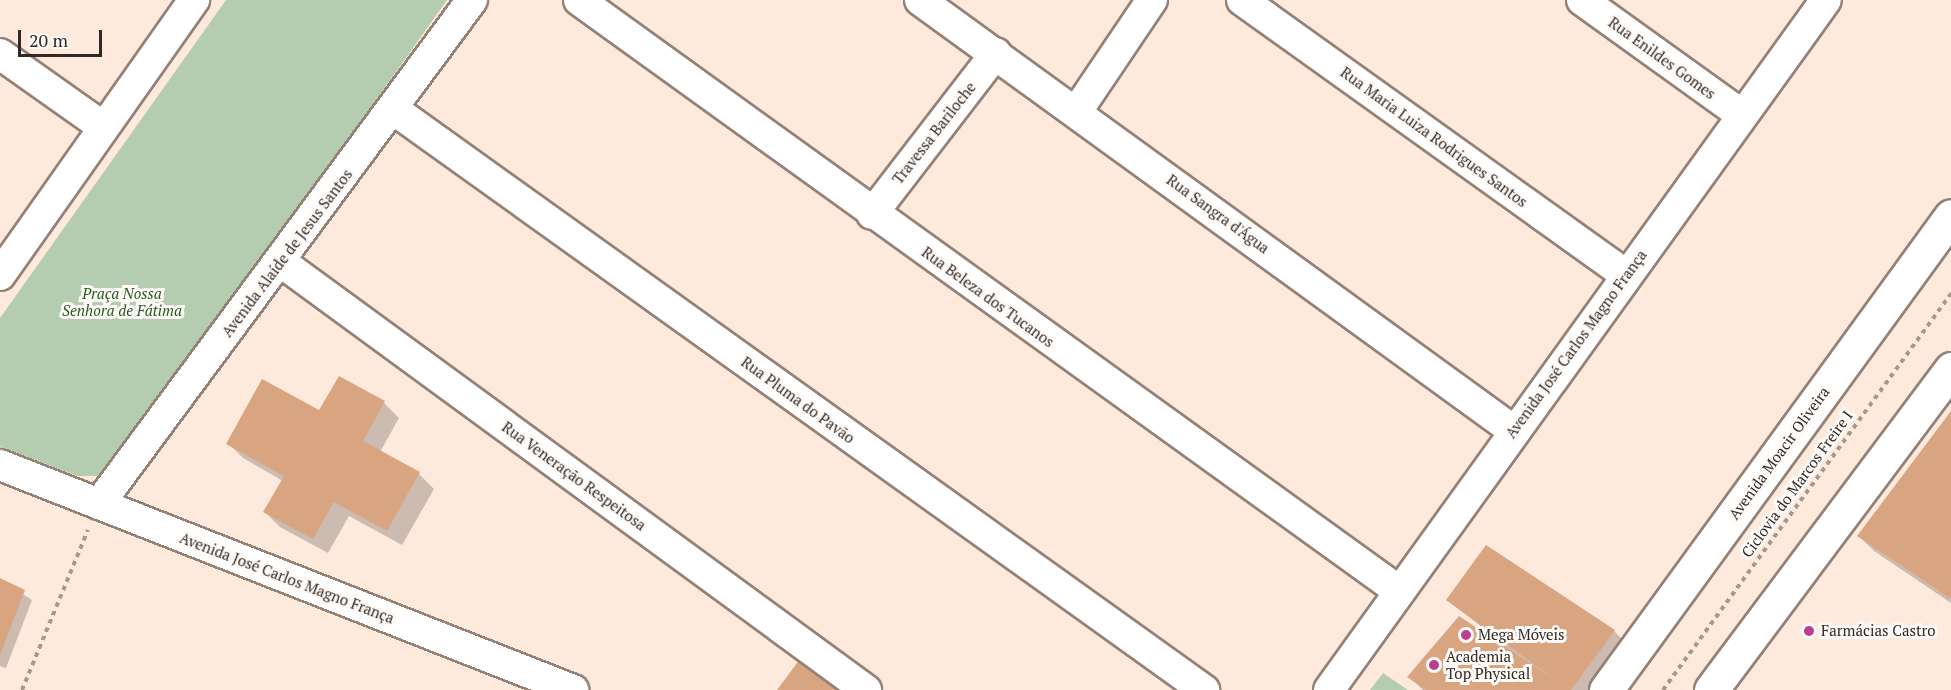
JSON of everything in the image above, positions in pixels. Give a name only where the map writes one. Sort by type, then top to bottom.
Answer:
[{"type":"main road","name":"Avenida Moacir Oliveira","points":[[1606,690],[1951,216]]},
{"type":"main road","points":[[1712,690],[1951,369]]},
{"type":"street","points":[[0,275],[194,0]]},
{"type":"street","name":"Avenida Alaíde de Jesus Santos","points":[[99,504],[281,262],[472,0]]},
{"type":"street","name":"Rua Beleza dos Tucanos","points":[[579,0],[872,214],[1399,591]]},
{"type":"street","name":"Rua Sangra d'Água","points":[[920,0],[1077,111],[1514,431]]},
{"type":"street","points":[[1077,111],[1152,0]]},
{"type":"street","name":"Rua Maria Luiza Rodrigues Santos","points":[[1242,0],[1626,275]]},
{"type":"street","name":"Rua Enildes Gomes","points":[[1582,0],[1742,115]]},
{"type":"street","name":"Avenida José Carlos Magno França","points":[[1329,690],[1826,0]]},
{"type":"street","name":"Travessa Bariloche","points":[[872,214],[996,53]]},
{"type":"street","points":[[0,54],[103,128]]},
{"type":"street","name":"Rua Pluma do Pavão","points":[[393,110],[1204,690]]},
{"type":"street","name":"Rua Veneração Respeitosa","points":[[281,262],[866,690]]},
{"type":"street","name":"Avenida José Carlos Magno França","points":[[0,465],[573,690]]},
{"type":"path","name":"Ciclovia do Marcos Freire I","points":[[1663,690],[1951,293]]},
{"type":"path","points":[[22,690],[99,504]]},
{"type":"green space","name":"Praça Nossa Senhora de Fátima","points":[[226,0],[447,0],[138,436],[103,476],[77,476],[0,446],[0,318]]},
{"type":"green space","points":[[1383,673],[1408,690],[1370,690]]},
{"type":"building","points":[[339,376],[385,401],[363,441],[420,472],[387,531],[334,502],[313,539],[263,512],[284,476],[226,444],[262,379],[319,410]]},
{"type":"building","points":[[1951,411],[1951,599],[1857,536]]},
{"type":"building","points":[[1486,545],[1615,630],[1571,690],[1426,690],[1407,677],[1459,616],[1557,681],[1446,600]]},
{"type":"building","points":[[0,578],[25,590],[0,655]]},
{"type":"building","points":[[800,659],[844,690],[777,690]]},
{"type":"place","name":"Farmácias Castro","points":[[1809,631]]},
{"type":"place","name":"Mega Móveis","points":[[1466,635]]},
{"type":"place","name":"Academia Top Physical","points":[[1434,665]]}]
